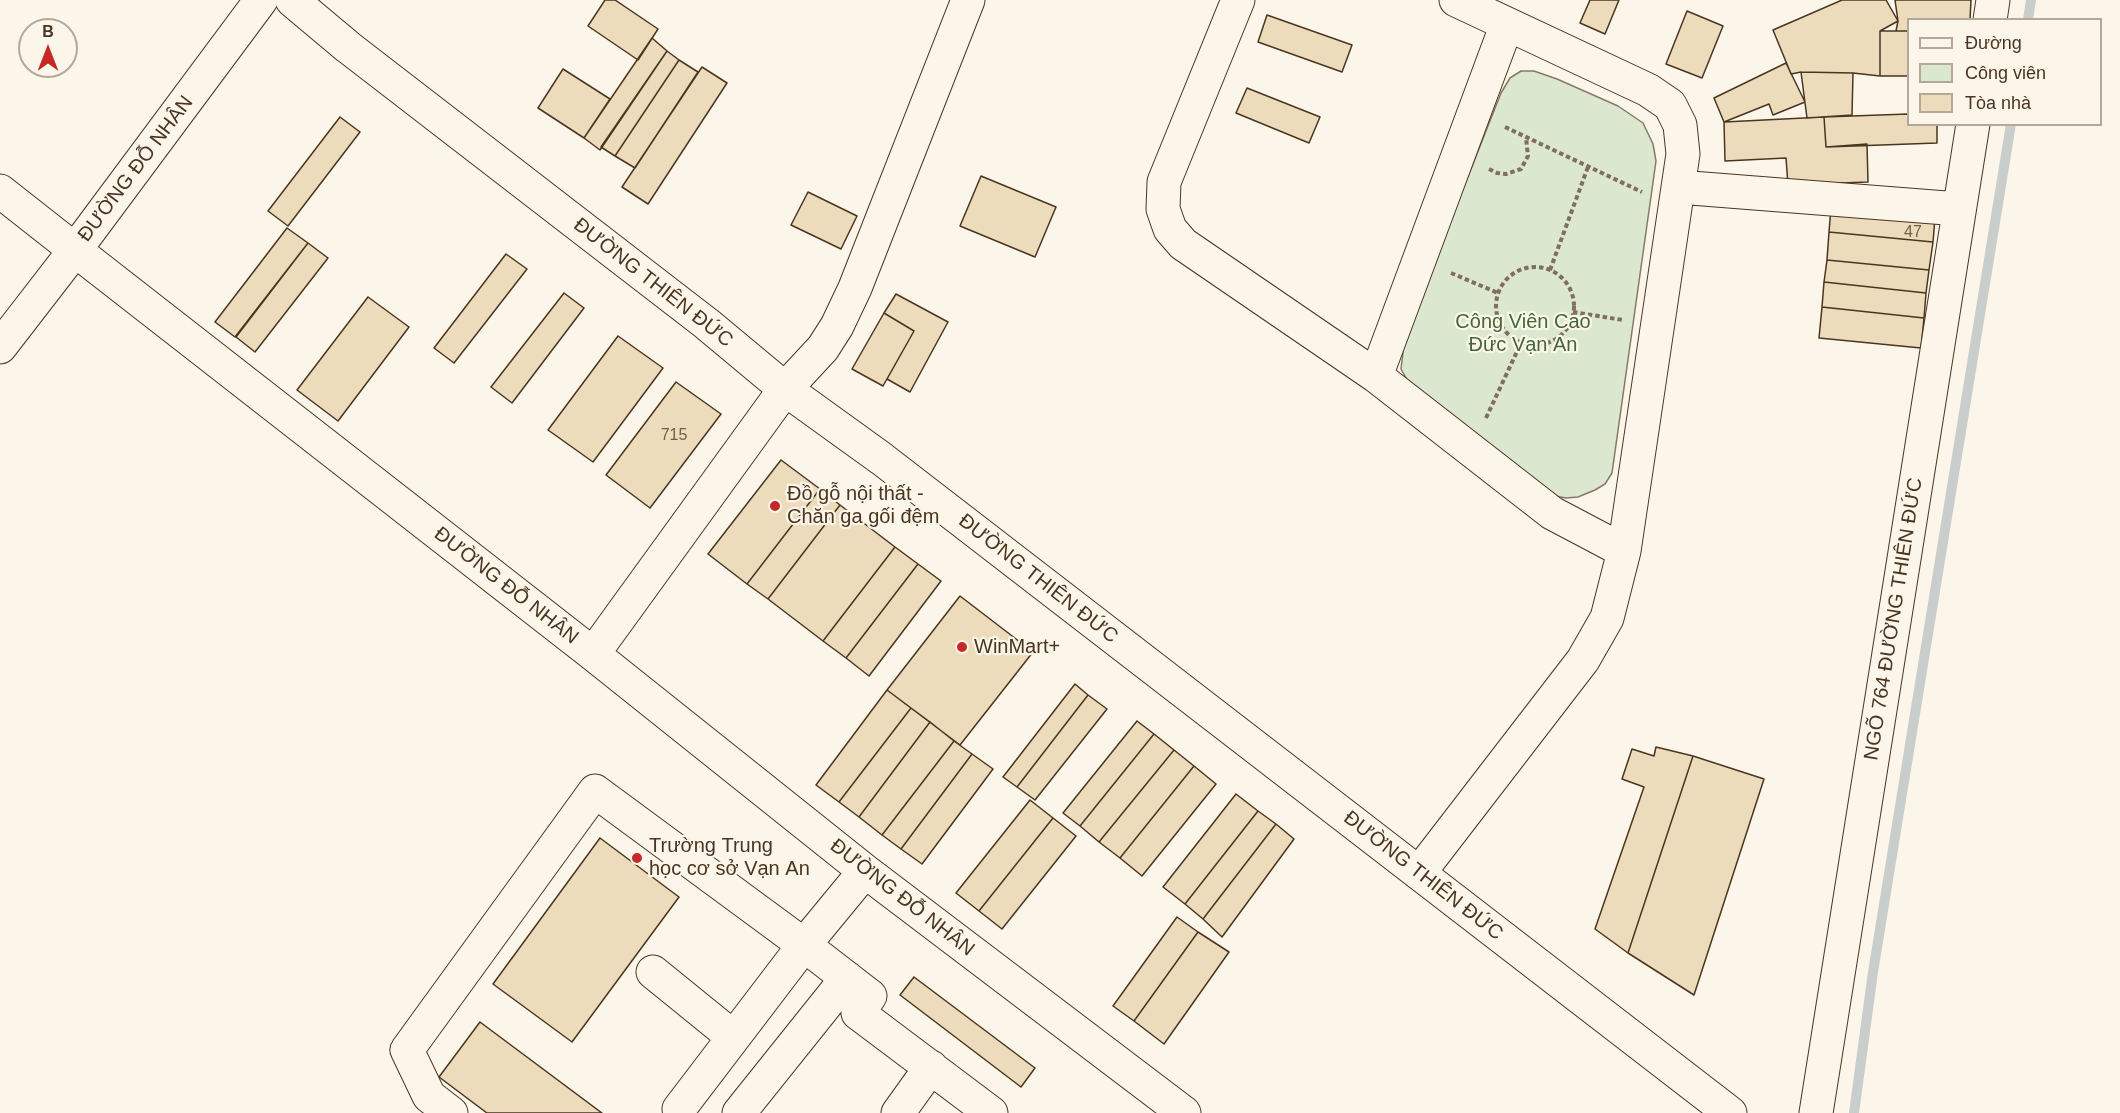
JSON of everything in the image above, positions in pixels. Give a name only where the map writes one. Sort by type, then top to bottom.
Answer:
[{"type":"street","name":"ĐƯỜNG ĐỖ NHÂN","points":[[261,0],[75,250],[593,654],[865,871],[1184,1113]]},
{"type":"street","name":"ĐƯỜNG THIÊN ĐỨC","points":[[292,0],[348,47],[707,324],[785,389],[868,448],[1730,1113]]},
{"type":"street","points":[[593,654],[785,389],[823,348],[837,326],[855,288],[968,0]]},
{"type":"street","points":[[1238,0],[1164,182],[1163,209],[1170,229],[1183,244],[1376,376],[1552,513],[1624,551]]},
{"type":"street","points":[[1419,873],[1583,660],[1607,618],[1624,551],[1663,191],[1683,154],[1680,125],[1670,105],[1648,90],[1456,0]]},
{"type":"street","points":[[1990,18],[1993,0]]},
{"type":"street","points":[[1376,376],[1507,24]]},
{"type":"street","name":"NGÕ 764 ĐƯỜNG THIÊN ĐỨC","points":[[1816,1113],[1973,126]]},
{"type":"street","points":[[0,191],[75,250],[0,347]]},
{"type":"street","points":[[1663,191],[1959,209]]},
{"type":"street","points":[[452,1113],[429,1096],[408,1050],[595,791],[870,996],[858,1013],[991,1113]]},
{"type":"street","points":[[679,1109],[804,945],[865,871]]},
{"type":"street","points":[[653,972],[733,1037]]},
{"type":"street","points":[[739,1113],[847,978]]},
{"type":"street","points":[[898,1113],[931,1067]]},
{"type":"path","points":[[1494,122],[1588,167],[1663,191]]},
{"type":"path","points":[[1486,165],[1490,171],[1506,174],[1521,169],[1528,156],[1526,137]]},
{"type":"path","points":[[1550,270],[1588,167]]},
{"type":"path","points":[[1531,266],[1550,270],[1566,281],[1572,292],[1573,312],[1567,329],[1558,338],[1546,344],[1521,343],[1501,327],[1495,314],[1498,293],[1507,277],[1518,270],[1531,266]]},
{"type":"path","points":[[1448,272],[1498,293]]},
{"type":"path","points":[[1573,312],[1630,321]]},
{"type":"path","points":[[1484,423],[1521,343]]},
{"type":"green space","name":"Công Viên Cao Đức Vạn An","points":[[1521,71],[1534,71],[1557,79],[1618,106],[1643,123],[1653,144],[1656,161],[1612,473],[1605,484],[1578,497],[1555,496],[1410,385],[1401,369],[1405,336],[1501,93],[1510,78]]},
{"type":"building","points":[[605,0],[615,0],[658,29],[638,60],[588,26]]},
{"type":"building","points":[[1590,0],[1619,0],[1605,34],[1580,23]]},
{"type":"building","points":[[1842,0],[1886,0],[1898,21],[1880,31],[1880,76],[1853,73],[1801,72],[1791,74],[1773,30]]},
{"type":"building","points":[[1895,0],[1971,0],[1970,18],[1907,18],[1907,31],[1896,31],[1898,21]]},
{"type":"building","points":[[1687,11],[1723,26],[1702,78],[1666,64]]},
{"type":"building","points":[[1267,15],[1352,45],[1342,72],[1258,42]]},
{"type":"building","points":[[1880,31],[1907,31],[1907,76],[1880,76]]},
{"type":"building","points":[[652,38],[667,51],[600,150],[584,138]]},
{"type":"building","points":[[667,51],[679,60],[615,156],[601,147]]},
{"type":"building","points":[[679,60],[698,72],[635,168],[615,156]]},
{"type":"building","points":[[1786,63],[1805,102],[1773,115],[1769,104],[1724,122],[1714,98]]},
{"type":"building","points":[[702,67],[727,83],[648,204],[622,187]]},
{"type":"building","points":[[563,69],[610,99],[584,138],[538,108]]},
{"type":"building","points":[[1801,72],[1853,73],[1852,115],[1807,118]]},
{"type":"building","points":[[1247,88],[1320,117],[1309,143],[1236,113]]},
{"type":"building","points":[[1907,114],[1907,126],[1937,126],[1937,143],[1826,147],[1824,117]]},
{"type":"building","points":[[340,117],[360,132],[288,226],[268,211]]},
{"type":"building","points":[[1824,117],[1826,147],[1867,144],[1868,182],[1788,185],[1786,158],[1725,161],[1724,122]]},
{"type":"building","points":[[981,176],[1056,207],[1035,257],[960,226]]},
{"type":"building","points":[[808,192],[857,216],[841,249],[791,225]]},
{"type":"building","points":[[1831,208],[1935,218],[1933,242],[1829,232]]},
{"type":"building","points":[[287,228],[308,243],[235,337],[215,322]]},
{"type":"building","points":[[1829,232],[1933,242],[1929,270],[1827,260]]},
{"type":"building","points":[[308,243],[328,258],[255,352],[236,337]]},
{"type":"building","points":[[506,254],[527,269],[454,363],[434,348]]},
{"type":"building","points":[[1827,260],[1929,270],[1926,293],[1824,282]]},
{"type":"building","points":[[1824,282],[1926,293],[1924,318],[1822,307]]},
{"type":"building","points":[[564,293],[584,308],[512,403],[491,387]]},
{"type":"building","points":[[896,294],[948,322],[910,392],[887,379],[914,331],[884,313]]},
{"type":"building","points":[[368,297],[409,327],[338,421],[297,390]]},
{"type":"building","points":[[1822,307],[1924,318],[1921,348],[1819,338]]},
{"type":"building","points":[[884,313],[914,331],[883,386],[852,369]]},
{"type":"building","points":[[618,336],[663,368],[593,462],[548,430]]},
{"type":"building","points":[[676,382],[721,414],[650,508],[606,475]]},
{"type":"building","points":[[781,460],[820,489],[747,584],[708,554]]},
{"type":"building","points":[[820,489],[840,505],[768,599],[747,584]]},
{"type":"building","points":[[840,505],[895,547],[823,641],[768,599]]},
{"type":"building","points":[[895,547],[918,564],[846,658],[823,641]]},
{"type":"building","points":[[918,564],[941,581],[869,676],[846,658]]},
{"type":"building","points":[[960,596],[1033,652],[960,745],[887,690]]},
{"type":"building","points":[[1075,684],[1088,695],[1017,787],[1003,777]]},
{"type":"building","points":[[887,690],[911,708],[839,802],[816,785]]},
{"type":"building","points":[[1088,695],[1107,709],[1035,800],[1017,787]]},
{"type":"building","points":[[911,708],[930,722],[859,817],[839,802]]},
{"type":"building","points":[[1137,721],[1154,734],[1080,826],[1063,813]]},
{"type":"building","points":[[930,722],[954,741],[882,835],[859,817]]},
{"type":"building","points":[[1154,734],[1174,750],[1099,842],[1080,826]]},
{"type":"building","points":[[954,741],[972,754],[901,849],[882,835]]},
{"type":"building","points":[[1656,747],[1693,756],[1628,953],[1595,929],[1644,787],[1622,779],[1632,749],[1654,756]]},
{"type":"building","points":[[1174,750],[1194,766],[1120,858],[1099,842]]},
{"type":"building","points":[[972,754],[993,769],[922,864],[901,849]]},
{"type":"building","points":[[1693,756],[1764,779],[1694,995],[1628,953]]},
{"type":"building","points":[[1194,766],[1216,784],[1142,876],[1120,858]]},
{"type":"building","points":[[1236,794],[1258,811],[1185,904],[1163,887]]},
{"type":"building","points":[[1030,800],[1053,818],[979,911],[956,893]]},
{"type":"building","points":[[1258,811],[1276,824],[1203,919],[1185,904]]},
{"type":"building","points":[[1053,818],[1076,836],[1002,929],[979,911]]},
{"type":"building","points":[[1276,824],[1294,839],[1222,937],[1203,919]]},
{"type":"building","points":[[600,838],[679,897],[572,1042],[493,984]]},
{"type":"building","points":[[1177,917],[1198,932],[1134,1021],[1113,1006]]},
{"type":"building","points":[[1198,932],[1229,952],[1164,1044],[1134,1021]]},
{"type":"building","points":[[914,977],[1035,1068],[1021,1087],[900,995]]},
{"type":"building","points":[[480,1022],[602,1113],[487,1113],[439,1077]]},
{"type":"waterway","points":[[2028,18],[2031,0]]},
{"type":"waterway","points":[[1854,1113],[1873,972],[2011,126]]},
{"type":"place","name":"Đồ gỗ nội thất - Chăn ga gối đệm","points":[[775,506]]},
{"type":"place","name":"WinMart+","points":[[962,647]]},
{"type":"place","name":"Trường Trung học cơ sở Vạn An","points":[[637,858]]}]
